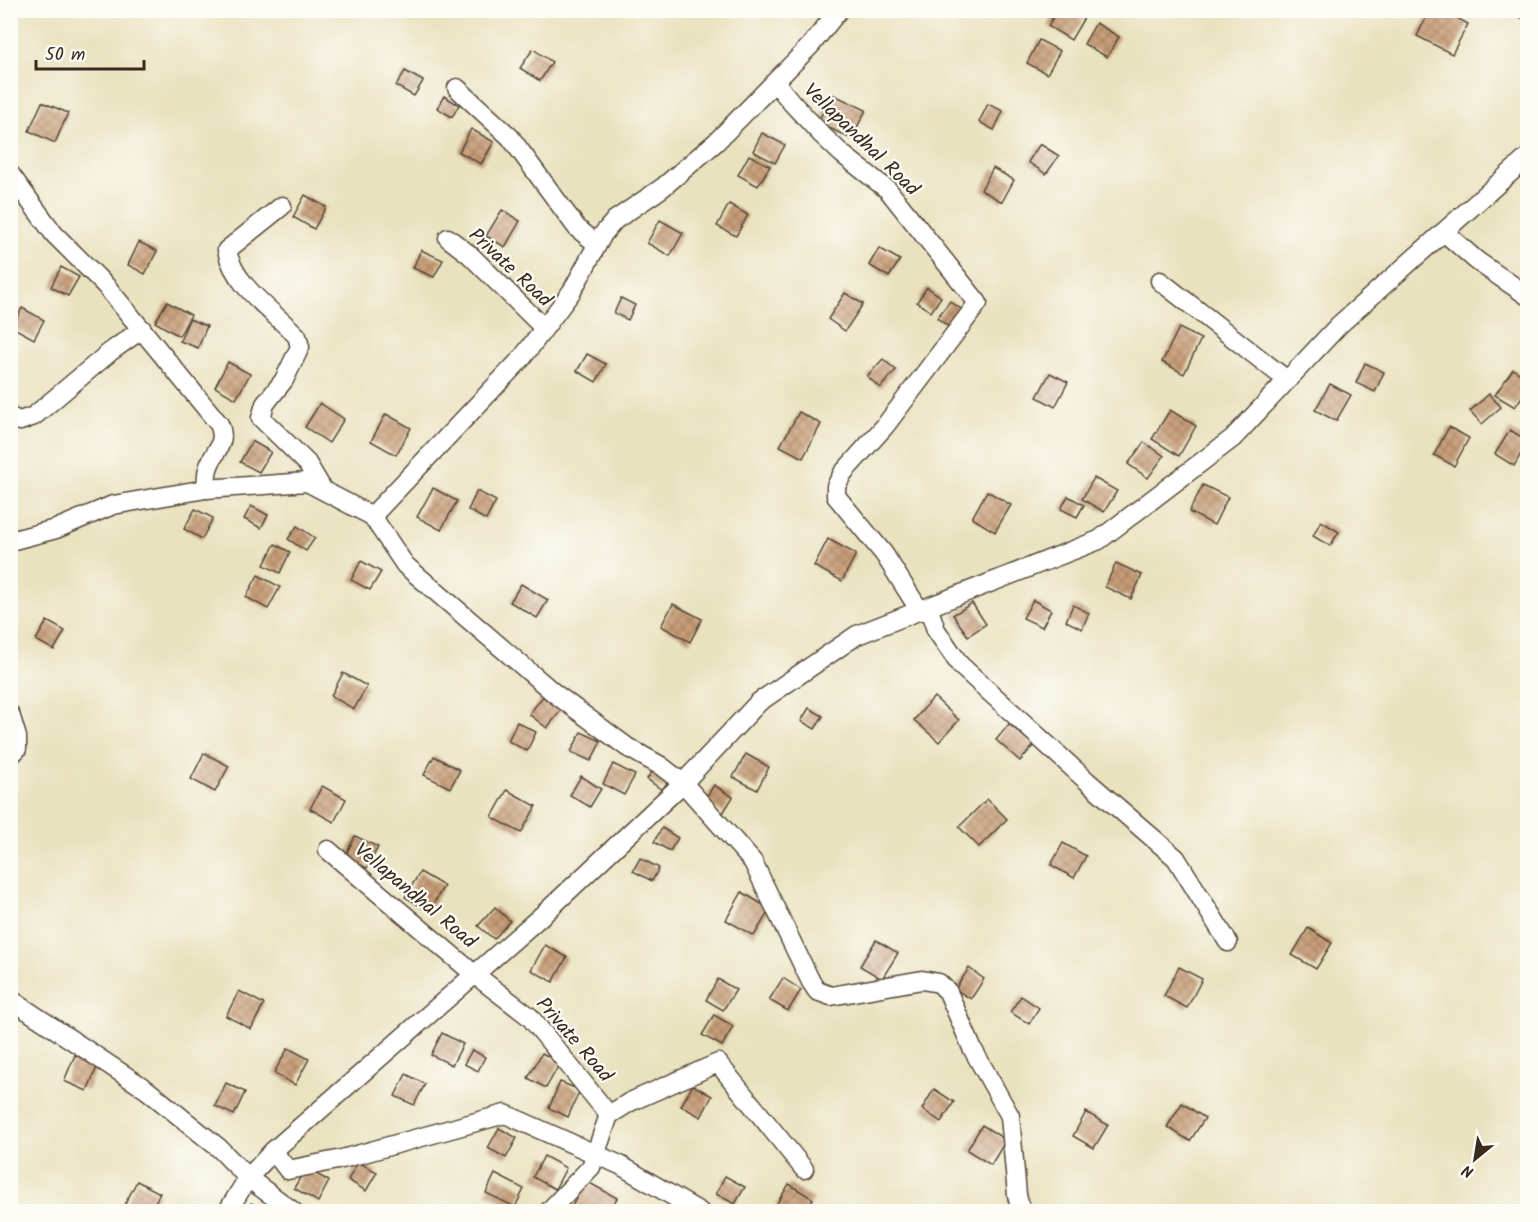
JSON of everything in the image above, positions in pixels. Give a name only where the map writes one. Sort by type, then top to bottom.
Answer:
[{"type":"street","points":[[372,516],[522,358],[572,291],[603,234],[615,220],[662,188],[716,142],[812,45],[839,10]]},
{"type":"street","name":"Vellapandhal Road","points":[[775,82],[792,104],[822,135],[888,190],[978,303],[885,426],[843,473],[836,486],[836,496],[884,555],[922,610]]},
{"type":"street","points":[[457,88],[510,137],[577,228],[597,244]]},
{"type":"street","points":[[227,1212],[248,1178],[273,1151],[546,911],[683,783],[759,702],[858,635],[1099,540],[1233,438],[1339,325],[1527,157]]},
{"type":"street","points":[[10,174],[54,234],[105,286],[219,424],[223,433],[222,440],[207,469],[206,489]]},
{"type":"street","points":[[282,206],[227,250],[229,262],[238,278],[297,336],[300,347],[284,380],[265,404],[261,418],[307,463],[323,490]]},
{"type":"street","points":[[1444,232],[1477,261],[1527,296]]},
{"type":"street","name":"Private Road","points":[[448,238],[470,255],[544,328]]},
{"type":"street","points":[[1160,281],[1287,380]]},
{"type":"street","points":[[10,417],[20,421],[34,416],[110,352],[142,329]]},
{"type":"street","points":[[10,542],[56,529],[112,505],[206,489],[307,482],[372,516],[405,565],[554,693],[627,747],[661,766],[683,783],[753,862],[796,953],[817,990],[831,996],[922,980],[939,983],[948,992],[972,1048],[1010,1116],[1017,1196],[1021,1212]]},
{"type":"street","points":[[922,610],[930,615],[936,630],[960,665],[1087,781],[1176,858],[1228,942]]},
{"type":"street","points":[[10,714],[17,743],[17,749],[10,756]]},
{"type":"street","name":"Vellapandhal Road","points":[[328,850],[474,974]]},
{"type":"street","name":"Private Road","points":[[474,974],[530,1017],[609,1115]]},
{"type":"street","points":[[10,999],[147,1090],[219,1148],[248,1178],[294,1212]]},
{"type":"street","points":[[548,1212],[591,1167],[609,1115],[630,1102],[718,1063],[804,1169]]},
{"type":"street","points":[[273,1151],[288,1170],[342,1159],[505,1114],[620,1165],[700,1212]]},
{"type":"building","points":[[1057,10],[1076,10],[1085,16],[1071,40],[1048,26]]},
{"type":"building","points":[[1430,10],[1443,10],[1468,24],[1452,54],[1417,36]]},
{"type":"building","points":[[1509,10],[1528,10],[1528,22]]},
{"type":"building","points":[[1096,23],[1119,37],[1107,57],[1084,44]]},
{"type":"building","points":[[1039,40],[1060,51],[1047,74],[1027,63]]},
{"type":"building","points":[[533,49],[552,62],[540,81],[520,68]]},
{"type":"building","points":[[405,71],[423,81],[414,96],[396,86]]},
{"type":"building","points":[[832,94],[866,110],[851,139],[818,122]]},
{"type":"building","points":[[444,96],[459,105],[452,117],[437,108]]},
{"type":"building","points":[[42,102],[68,113],[55,143],[29,131]]},
{"type":"building","points":[[988,104],[1003,111],[994,130],[979,122]]},
{"type":"building","points":[[471,129],[494,142],[481,164],[459,152]]},
{"type":"building","points":[[762,133],[785,145],[775,163],[753,151]]},
{"type":"building","points":[[1040,144],[1059,156],[1046,174],[1028,162]]},
{"type":"building","points":[[749,155],[770,166],[758,186],[738,175]]},
{"type":"building","points":[[993,168],[1014,180],[1002,202],[981,190]]},
{"type":"building","points":[[305,195],[326,207],[314,229],[293,217]]},
{"type":"building","points":[[729,204],[748,215],[736,236],[717,226]]},
{"type":"building","points":[[502,210],[520,221],[505,247],[486,236]]},
{"type":"building","points":[[660,220],[683,233],[670,256],[647,243]]},
{"type":"building","points":[[139,242],[157,251],[145,274],[128,265]]},
{"type":"building","points":[[879,248],[900,260],[889,277],[869,265]]},
{"type":"building","points":[[421,250],[443,260],[434,277],[413,268]]},
{"type":"building","points":[[61,267],[79,277],[68,296],[51,287]]},
{"type":"building","points":[[927,287],[941,297],[931,312],[917,302]]},
{"type":"building","points":[[845,293],[863,304],[845,331],[828,319]]},
{"type":"building","points":[[621,298],[635,305],[628,320],[614,313]]},
{"type":"building","points":[[950,301],[965,312],[952,329],[937,318]]},
{"type":"building","points":[[167,302],[191,315],[179,336],[155,322]]},
{"type":"building","points":[[22,308],[44,320],[34,339],[12,327]]},
{"type":"building","points":[[189,319],[207,326],[198,348],[180,341]]},
{"type":"building","points":[[1179,328],[1201,339],[1184,374],[1162,362]]},
{"type":"building","points":[[587,354],[606,364],[596,382],[577,371]]},
{"type":"building","points":[[883,359],[896,370],[880,388],[867,376]]},
{"type":"building","points":[[228,362],[250,374],[236,399],[215,387]]},
{"type":"building","points":[[1365,363],[1384,372],[1375,392],[1356,383]]},
{"type":"building","points":[[1513,369],[1528,379],[1528,388],[1515,407],[1495,395]]},
{"type":"building","points":[[1050,373],[1068,382],[1055,407],[1037,397]]},
{"type":"building","points":[[1330,384],[1351,395],[1336,421],[1315,410]]},
{"type":"building","points":[[1489,394],[1501,407],[1482,424],[1470,411]]},
{"type":"building","points":[[320,403],[344,419],[329,443],[305,427]]},
{"type":"building","points":[[1170,410],[1196,426],[1179,456],[1152,439]]},
{"type":"building","points":[[799,412],[821,424],[803,458],[780,446]]},
{"type":"building","points":[[386,414],[411,428],[396,455],[371,441]]},
{"type":"building","points":[[1449,427],[1469,438],[1454,466],[1434,455]]},
{"type":"building","points":[[1510,430],[1528,441],[1514,466],[1495,454]]},
{"type":"building","points":[[252,441],[271,452],[259,472],[240,462]]},
{"type":"building","points":[[1144,442],[1164,456],[1148,478],[1128,464]]},
{"type":"building","points":[[1094,478],[1117,491],[1104,512],[1082,499]]},
{"type":"building","points":[[1203,485],[1228,497],[1214,525],[1189,512]]},
{"type":"building","points":[[433,488],[457,501],[441,530],[417,517]]},
{"type":"building","points":[[477,491],[496,501],[486,520],[468,510]]},
{"type":"building","points":[[987,491],[1011,505],[995,532],[972,518]]},
{"type":"building","points":[[1068,496],[1084,505],[1077,517],[1061,509]]},
{"type":"building","points":[[251,506],[268,515],[261,528],[244,519]]},
{"type":"building","points":[[195,509],[213,518],[202,539],[184,529]]},
{"type":"building","points":[[1321,521],[1339,532],[1330,546],[1313,536]]},
{"type":"building","points":[[297,526],[315,538],[306,551],[288,539]]},
{"type":"building","points":[[828,539],[856,554],[842,581],[814,566]]},
{"type":"building","points":[[275,544],[290,552],[280,573],[264,565]]},
{"type":"building","points":[[361,561],[381,572],[370,590],[351,580]]},
{"type":"building","points":[[1116,563],[1142,575],[1131,599],[1105,587]]},
{"type":"building","points":[[258,575],[280,587],[268,609],[246,597]]},
{"type":"building","points":[[521,584],[548,600],[537,618],[510,602]]},
{"type":"building","points":[[1033,600],[1051,610],[1042,627],[1023,618]]},
{"type":"building","points":[[972,603],[986,624],[968,636],[953,615]]},
{"type":"building","points":[[673,604],[702,619],[690,642],[661,626]]},
{"type":"building","points":[[1073,605],[1089,613],[1082,629],[1066,621]]},
{"type":"building","points":[[47,621],[65,631],[54,650],[36,640]]},
{"type":"building","points":[[343,673],[367,686],[354,709],[331,696]]},
{"type":"building","points":[[544,695],[562,709],[547,728],[529,714]]},
{"type":"building","points":[[934,697],[959,720],[939,742],[914,720]]},
{"type":"building","points":[[809,708],[823,716],[815,729],[801,721]]},
{"type":"building","points":[[517,722],[536,732],[527,751],[508,741]]},
{"type":"building","points":[[1009,724],[1034,745],[1020,761],[996,740]]},
{"type":"building","points":[[581,732],[601,741],[591,761],[571,752]]},
{"type":"building","points":[[204,753],[229,766],[215,792],[191,779]]},
{"type":"building","points":[[746,754],[769,767],[757,790],[733,777]]},
{"type":"building","points":[[434,756],[460,770],[450,788],[424,775]]},
{"type":"building","points":[[613,764],[635,775],[624,795],[603,784]]},
{"type":"building","points":[[654,769],[669,780],[662,790],[647,779]]},
{"type":"building","points":[[581,776],[601,789],[590,807],[570,795]]},
{"type":"building","points":[[714,785],[733,797],[723,813],[704,801]]},
{"type":"building","points":[[322,786],[346,799],[334,822],[310,809]]},
{"type":"building","points":[[507,790],[536,806],[521,833],[492,817]]},
{"type":"building","points":[[987,799],[1007,819],[979,847],[959,827]]},
{"type":"building","points":[[662,828],[678,838],[670,851],[654,842]]},
{"type":"building","points":[[355,836],[378,847],[367,868],[345,857]]},
{"type":"building","points":[[1063,843],[1086,856],[1074,878],[1051,865]]},
{"type":"building","points":[[640,858],[659,868],[652,881],[633,871]]},
{"type":"building","points":[[420,872],[444,886],[429,911],[405,897]]},
{"type":"building","points":[[742,892],[770,909],[754,936],[726,920]]},
{"type":"building","points":[[495,907],[510,921],[494,939],[478,926]]},
{"type":"building","points":[[1308,928],[1332,943],[1316,969],[1292,955]]},
{"type":"building","points":[[876,940],[898,953],[882,979],[860,966]]},
{"type":"building","points":[[545,945],[567,957],[553,982],[531,970]]},
{"type":"building","points":[[1179,967],[1202,979],[1187,1008],[1164,996]]},
{"type":"building","points":[[969,968],[984,979],[971,999],[955,989]]},
{"type":"building","points":[[783,978],[801,990],[788,1011],[769,1000]]},
{"type":"building","points":[[718,979],[736,990],[723,1010],[706,1000]]},
{"type":"building","points":[[239,991],[264,1004],[251,1029],[226,1016]]},
{"type":"building","points":[[1021,996],[1039,1008],[1029,1024],[1010,1012]]},
{"type":"building","points":[[714,1015],[733,1026],[722,1046],[702,1035]]},
{"type":"building","points":[[442,1033],[463,1044],[452,1065],[431,1055]]},
{"type":"building","points":[[288,1048],[309,1059],[295,1085],[274,1073]]},
{"type":"building","points":[[472,1050],[485,1057],[478,1071],[464,1064]]},
{"type":"building","points":[[542,1053],[560,1063],[546,1088],[528,1078]]},
{"type":"building","points":[[75,1055],[98,1065],[87,1091],[64,1081]]},
{"type":"building","points":[[406,1074],[425,1084],[414,1105],[395,1096]]},
{"type":"building","points":[[560,1082],[580,1090],[568,1117],[549,1108]]},
{"type":"building","points":[[226,1083],[245,1092],[234,1115],[215,1106]]},
{"type":"building","points":[[693,1085],[712,1096],[701,1117],[681,1106]]},
{"type":"building","points":[[934,1089],[954,1102],[941,1122],[922,1109]]},
{"type":"building","points":[[1182,1103],[1205,1118],[1190,1141],[1167,1127]]},
{"type":"building","points":[[1086,1112],[1108,1125],[1094,1148],[1073,1136]]},
{"type":"building","points":[[982,1125],[1006,1140],[991,1165],[967,1150]]},
{"type":"building","points":[[499,1128],[517,1138],[506,1158],[488,1148]]},
{"type":"building","points":[[544,1156],[566,1168],[555,1189],[533,1177]]},
{"type":"building","points":[[358,1162],[377,1172],[366,1191],[348,1180]]},
{"type":"building","points":[[306,1168],[329,1181],[318,1202],[294,1188]]},
{"type":"building","points":[[495,1174],[524,1189],[515,1207],[486,1193]]},
{"type":"building","points":[[725,1176],[745,1187],[735,1204],[716,1194]]},
{"type":"building","points":[[137,1181],[160,1193],[150,1212],[121,1212]]},
{"type":"building","points":[[586,1181],[617,1198],[609,1212],[583,1212],[572,1206]]},
{"type":"building","points":[[789,1184],[813,1199],[806,1212],[786,1212],[776,1205]]},
{"type":"building","points":[[251,1203],[267,1212],[247,1212]]}]
